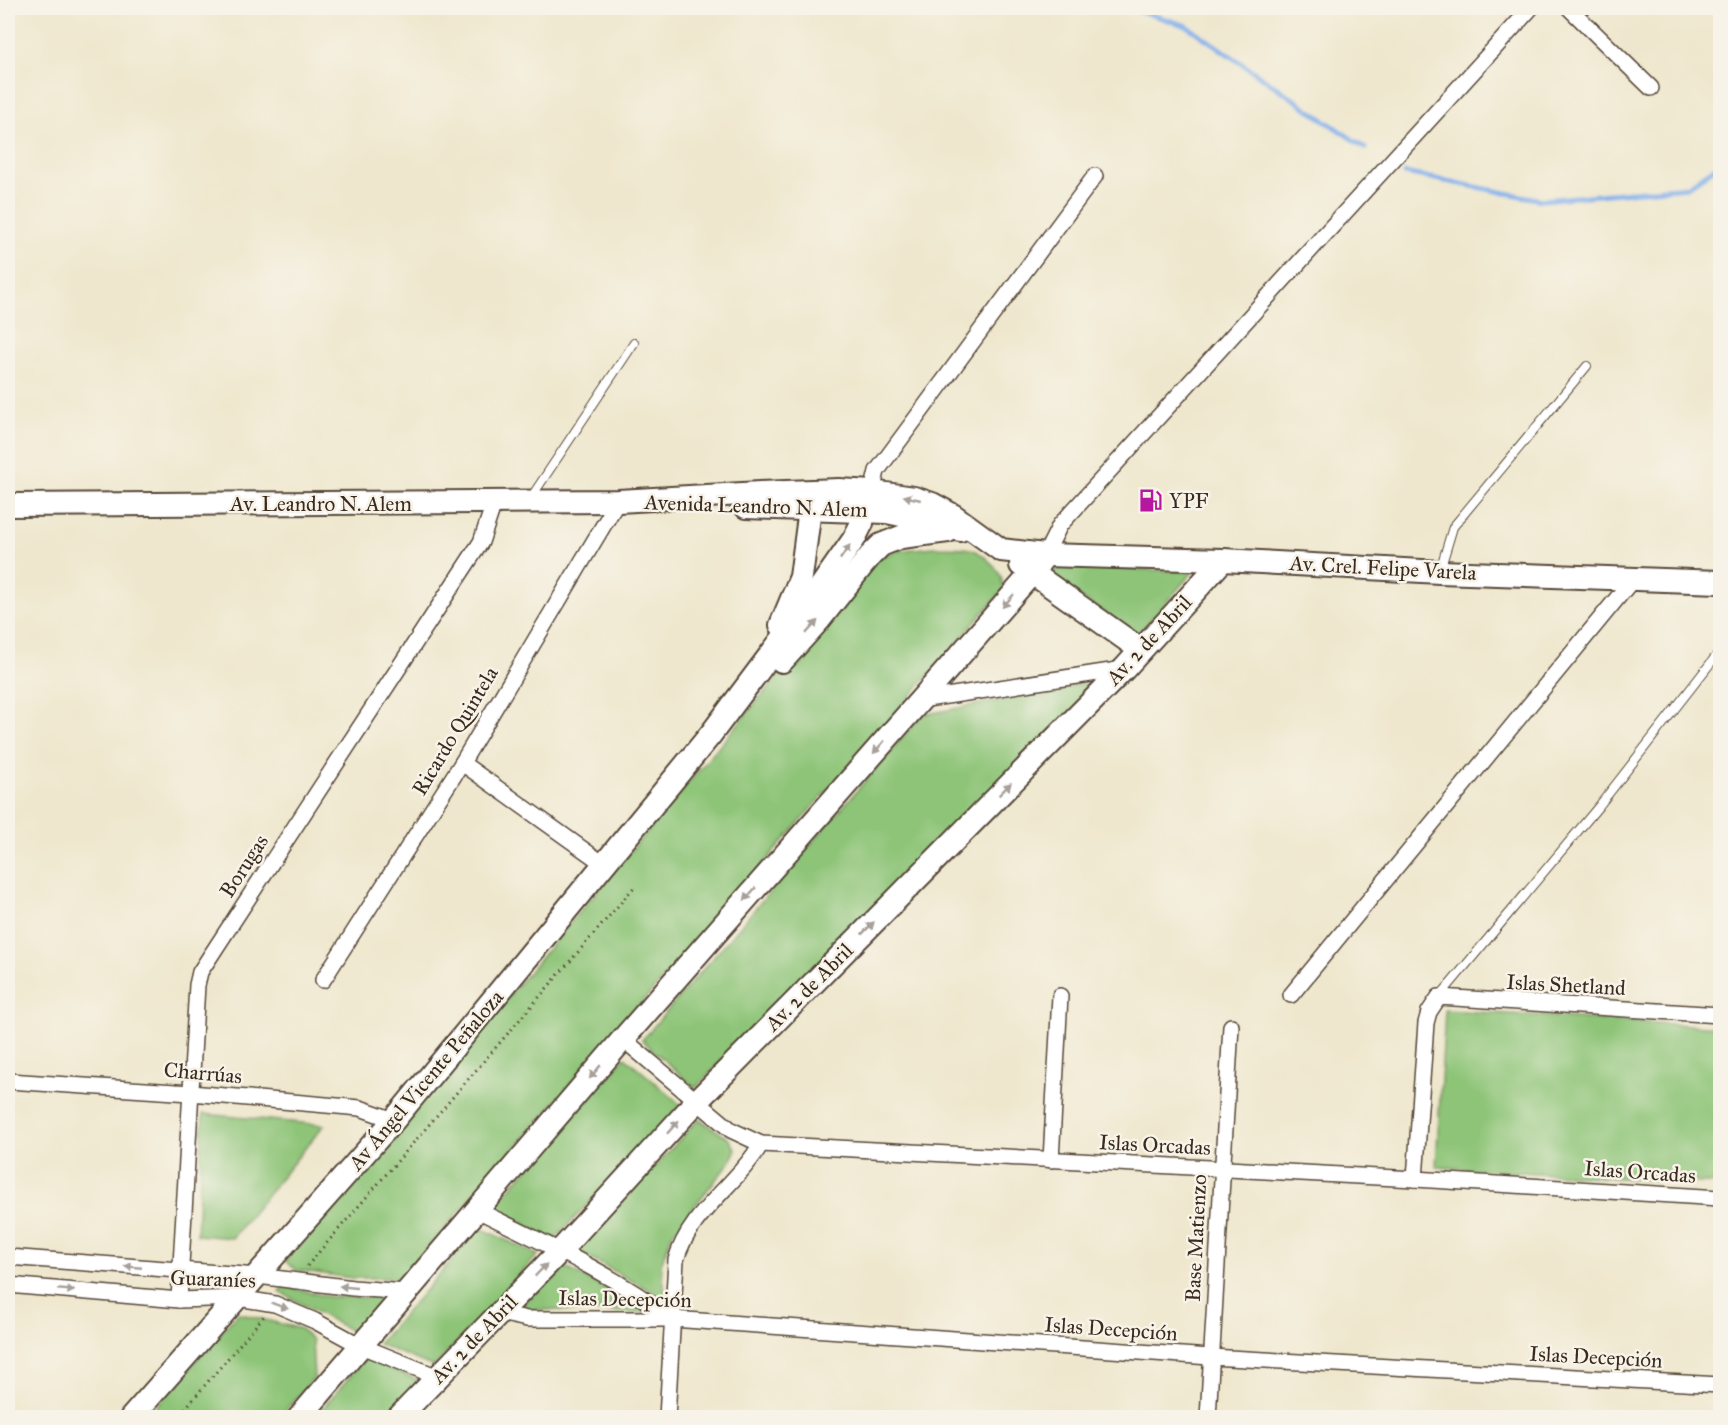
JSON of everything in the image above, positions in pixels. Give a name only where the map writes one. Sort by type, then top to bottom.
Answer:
[{"type":"street","points":[[299,1418],[623,1039],[1038,564],[1060,525],[1532,8]]},
{"type":"street","points":[[1569,8],[1652,88]]},
{"type":"street","points":[[711,734],[854,539],[862,523],[859,496],[1095,176]]},
{"type":"street","name":"Avenida Leandro N. Alem","points":[[626,501],[713,495],[914,498],[933,504],[954,516],[1001,550],[1038,564]]},
{"type":"street","points":[[711,734],[727,706],[771,642],[794,597],[802,570],[812,503],[817,498],[859,496]]},
{"type":"street","name":"Avenida Leandro N. Alem","points":[[859,496],[909,516],[980,536]]},
{"type":"street","name":"Avenida Leandro N. Alem","points":[[626,501],[810,509]]},
{"type":"street","name":"Av. Leandro N. Alem","points":[[8,505],[626,501]]},
{"type":"street","name":"Ricardo Quintela","points":[[323,980],[626,501]]},
{"type":"street","name":"Borugas","points":[[178,1300],[197,985],[200,972],[481,542],[494,503]]},
{"type":"street","points":[[727,713],[746,701],[762,684],[881,545],[890,540],[911,535],[958,530]]},
{"type":"street","name":"Av. Crel. Felipe Varela","points":[[1038,564],[1223,560],[1440,572],[1720,582]]},
{"type":"street","name":"Av. 2 de Abril","points":[[398,1418],[560,1251],[696,1102],[1124,669],[1223,560]]},
{"type":"street","points":[[1038,564],[1142,650]]},
{"type":"street","points":[[1291,995],[1633,579]]},
{"type":"street","points":[[920,700],[1124,669]]},
{"type":"street","name":"Av Ángel Vicente Peñaloza","points":[[131,1418],[394,1120],[711,734]]},
{"type":"street","points":[[462,763],[605,865]]},
{"type":"street","points":[[1051,1160],[1060,996]]},
{"type":"street","points":[[1415,1179],[1426,1023],[1429,1012],[1439,997]]},
{"type":"street","name":"Islas Shetland","points":[[1439,997],[1720,1015]]},
{"type":"street","name":"Base Matienzo","points":[[1208,1418],[1231,1026]]},
{"type":"street","name":"Islas Orcadas","points":[[623,1039],[731,1130],[761,1143],[1720,1198]]},
{"type":"street","name":"Charrúas","points":[[8,1081],[191,1093],[360,1108],[394,1120]]},
{"type":"street","points":[[667,1418],[676,1260],[680,1244],[689,1230],[747,1165],[761,1143]]},
{"type":"street","points":[[477,1210],[560,1251],[651,1303],[672,1319]]},
{"type":"street","name":"Guaraníes","points":[[8,1257],[258,1276],[406,1292]]},
{"type":"street","name":"Guaraníes","points":[[8,1285],[178,1300],[238,1298],[275,1304],[361,1346],[438,1377]]},
{"type":"street","name":"Islas Decepción","points":[[500,1313],[527,1319],[672,1319],[1210,1357],[1720,1385]]},
{"type":"lane","points":[[527,502],[634,343]]},
{"type":"lane","points":[[1440,572],[1453,527],[1587,366]]},
{"type":"lane","points":[[1439,997],[1599,806],[1720,651]]},
{"type":"path","points":[[294,1281],[636,885]]},
{"type":"path","points":[[177,1418],[275,1304]]},
{"type":"green space","points":[[959,547],[979,553],[999,573],[1003,590],[401,1278],[352,1278],[296,1270],[285,1261],[878,558],[895,551]]},
{"type":"green space","points":[[1060,565],[1193,572],[1138,634],[1048,577]]},
{"type":"green space","points":[[1104,680],[695,1088],[642,1040],[922,715]]},
{"type":"green space","points":[[1445,1010],[1720,1027],[1720,1184],[1436,1167]]},
{"type":"green space","points":[[625,1057],[681,1105],[554,1240],[493,1208]]},
{"type":"green space","points":[[203,1114],[324,1125],[232,1238],[197,1235]]},
{"type":"green space","points":[[699,1119],[728,1138],[736,1149],[730,1162],[672,1234],[661,1264],[666,1299],[576,1251]]},
{"type":"green space","points":[[480,1228],[538,1255],[434,1367],[378,1344]]},
{"type":"green space","points":[[561,1265],[651,1313],[518,1309]]},
{"type":"green space","points":[[284,1286],[330,1297],[385,1297],[353,1332],[280,1292]]},
{"type":"green space","points":[[238,1313],[301,1329],[312,1340],[314,1378],[279,1417],[146,1418]]},
{"type":"green space","points":[[365,1359],[419,1380],[384,1417],[314,1418]]},
{"type":"waterway","points":[[1131,8],[1187,26],[1365,148]]},
{"type":"waterway","points":[[1405,173],[1542,200],[1687,187],[1720,164]]},
{"type":"place","name":"YPF","points":[[1151,501]]}]
